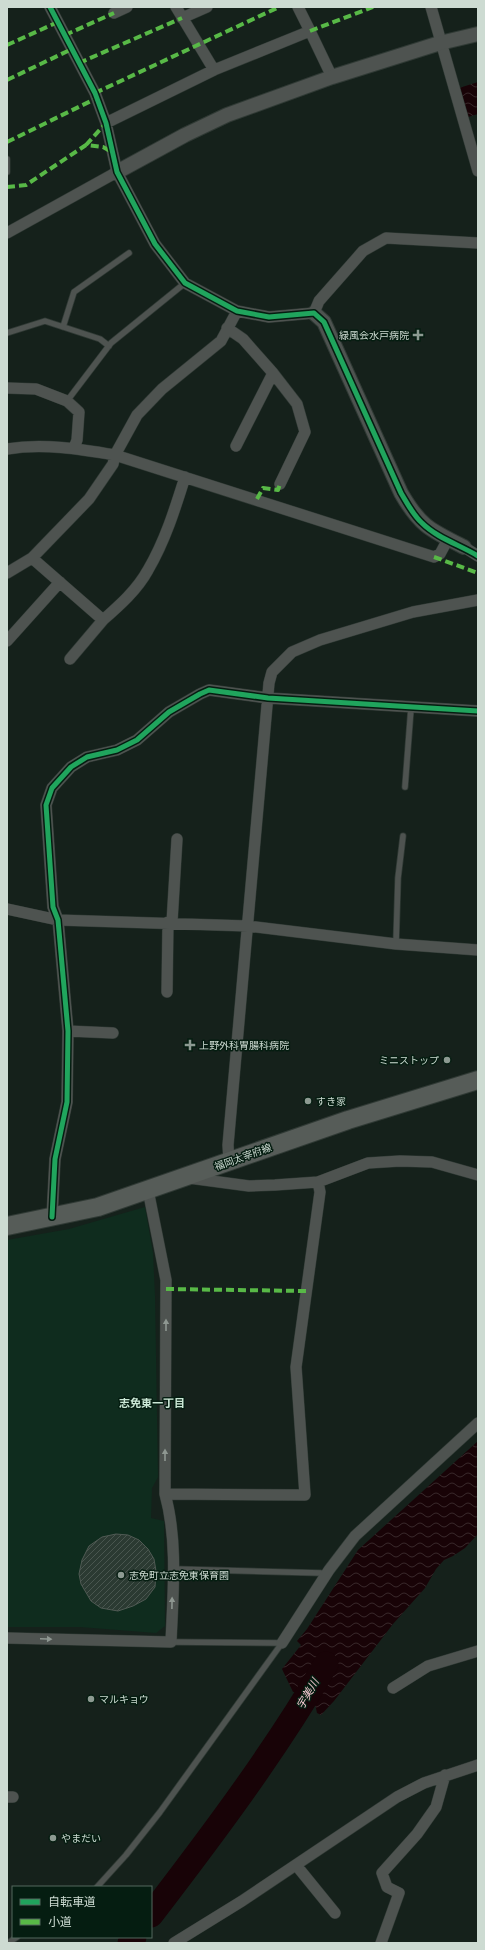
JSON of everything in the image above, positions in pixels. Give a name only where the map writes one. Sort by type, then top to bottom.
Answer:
[{"type":"main road","name":"福岡太宰府線","points":[[7,1226],[98,1208],[348,1120],[478,1080]]},
{"type":"street","points":[[50,7],[95,93],[106,123],[117,172],[155,244],[185,283],[237,311],[269,317],[314,313],[324,322],[400,492],[422,523],[478,556]]},
{"type":"street","points":[[114,13],[127,7]]},
{"type":"street","points":[[176,7],[214,70]]},
{"type":"street","points":[[182,18],[207,7]]},
{"type":"street","points":[[298,7],[332,77]]},
{"type":"street","points":[[431,7],[440,43],[478,171]]},
{"type":"street","points":[[106,123],[214,70],[310,31]]},
{"type":"street","points":[[7,233],[185,135],[228,115],[332,77],[440,43],[478,34]]},
{"type":"street","points":[[314,313],[319,301],[363,251],[386,238],[478,243]]},
{"type":"street","points":[[7,573],[32,558],[89,499],[113,464],[115,454],[137,415],[162,389],[222,341],[237,311]]},
{"type":"street","points":[[228,328],[242,339],[273,372],[298,404],[305,432],[280,484]]},
{"type":"street","points":[[236,446],[273,372]]},
{"type":"street","points":[[7,388],[36,389],[67,401],[79,412],[77,440],[74,448]]},
{"type":"street","points":[[7,449],[18,447],[74,448],[115,454],[434,557],[440,554],[448,539]]},
{"type":"street","points":[[70,659],[103,620],[128,598],[148,571],[171,523],[185,477]]},
{"type":"street","points":[[464,547],[478,550]]},
{"type":"street","points":[[32,558],[103,620]]},
{"type":"street","points":[[7,641],[60,582]]},
{"type":"street","points":[[229,1162],[228,1145],[268,698],[272,672],[292,652],[320,640],[413,612],[478,600]]},
{"type":"street","points":[[52,1217],[55,1159],[67,1102],[68,1031],[58,920],[53,906],[46,805],[52,788],[71,768],[87,757],[117,750],[137,740],[169,712],[208,690],[268,698],[478,711]]},
{"type":"street","points":[[167,992],[170,922],[178,839]]},
{"type":"street","points":[[7,909],[58,920],[170,922],[248,926],[396,944],[478,950]]},
{"type":"street","points":[[68,1031],[113,1033]]},
{"type":"street","points":[[186,1178],[249,1186],[318,1182],[368,1163],[400,1161],[432,1162],[478,1175]]},
{"type":"street","points":[[165,1494],[305,1495],[296,1367],[320,1192],[318,1182]]},
{"type":"street","points":[[7,1638],[171,1642],[173,1569],[171,1517],[165,1494],[166,1280],[148,1190]]},
{"type":"street","points":[[282,1643],[326,1576],[355,1536],[478,1423]]},
{"type":"street","points":[[393,1688],[428,1666],[478,1651]]},
{"type":"street","points":[[174,1943],[296,1865],[397,1797],[424,1783],[478,1765]]},
{"type":"street","points":[[381,1943],[399,1893],[386,1887],[382,1873],[417,1834],[436,1807],[445,1775]]},
{"type":"street","points":[[296,1865],[334,1913]]},
{"type":"lane","points":[[7,159],[7,172]]},
{"type":"lane","points":[[63,327],[74,292],[129,253]]},
{"type":"lane","points":[[67,401],[109,346],[185,283]]},
{"type":"lane","points":[[7,333],[45,321],[100,339],[109,346]]},
{"type":"lane","points":[[405,787],[412,708]]},
{"type":"lane","points":[[396,944],[398,878],[403,836]]},
{"type":"lane","points":[[173,1569],[322,1573],[326,1576]]},
{"type":"lane","points":[[171,1642],[282,1643]]},
{"type":"lane","points":[[98,1886],[126,1855],[160,1812],[282,1643]]},
{"type":"shaded area","points":[[145,1207],[153,1253],[155,1296],[158,1477],[152,1488],[151,1518],[164,1521],[165,1626],[156,1633],[80,1627],[7,1627],[7,1240],[69,1229]]},
{"type":"water","points":[[478,82],[478,114],[468,117],[459,88]]},
{"type":"water","points":[[478,1441],[477,1535],[465,1548],[444,1560],[436,1569],[425,1588],[393,1624],[334,1701],[321,1715],[317,1713],[313,1699],[310,1696],[304,1693],[293,1692],[282,1669],[301,1645],[297,1641],[307,1629],[358,1550]]},
{"type":"building","points":[[116,1534],[128,1535],[139,1540],[148,1549],[154,1559],[156,1571],[155,1587],[146,1599],[133,1606],[118,1611],[101,1608],[91,1601],[81,1584],[79,1574],[82,1560],[89,1546],[102,1537]]},
{"type":"waterway","name":"宇美川","points":[[152,1914],[264,1761],[326,1664]]},
{"type":"waterway","name":"宇美川","points":[[130,1943],[133,1938]]},
{"type":"marked path","points":[[95,93],[279,7]]},
{"type":"marked path","points":[[310,31],[373,7]]},
{"type":"marked path","points":[[65,35],[114,13]]},
{"type":"marked path","points":[[79,63],[182,18]]},
{"type":"marked path","points":[[7,45],[58,22]]},
{"type":"marked path","points":[[7,80],[72,49]]},
{"type":"marked path","points":[[7,142],[97,98]]},
{"type":"marked path","points":[[86,145],[106,123]]},
{"type":"marked path","points":[[7,187],[26,185],[86,145],[103,147],[112,152]]},
{"type":"marked path","points":[[257,499],[263,488],[278,490],[280,484]]},
{"type":"marked path","points":[[434,557],[478,573]]},
{"type":"marked path","points":[[166,1289],[306,1291]]},
{"type":"cycle path","points":[[50,7],[95,93],[106,123],[117,172],[155,244],[185,283],[237,311],[269,317],[314,313],[324,322],[401,493],[410,509],[419,520],[435,533],[478,556]]},
{"type":"cycle path","points":[[52,1217],[55,1159],[67,1102],[68,1031],[58,920],[53,907],[46,805],[52,788],[71,767],[87,757],[117,750],[137,740],[169,712],[209,690],[268,698],[478,711]]},
{"type":"place","name":"緑風会水戸病院","points":[[418,335]]},
{"type":"place","name":"上野外科胃腸科病院","points":[[190,1045]]},
{"type":"place","name":"ミニストップ","points":[[447,1060]]},
{"type":"place","name":"すき家","points":[[308,1101]]},
{"type":"place","name":"志免町立志免東保育園","points":[[121,1575]]},
{"type":"place","name":"マルキョウ","points":[[91,1699]]},
{"type":"place","name":"やまだい","points":[[53,1838]]},
{"type":"district","name":"志免東一丁目","points":[[152,1403]]}]
